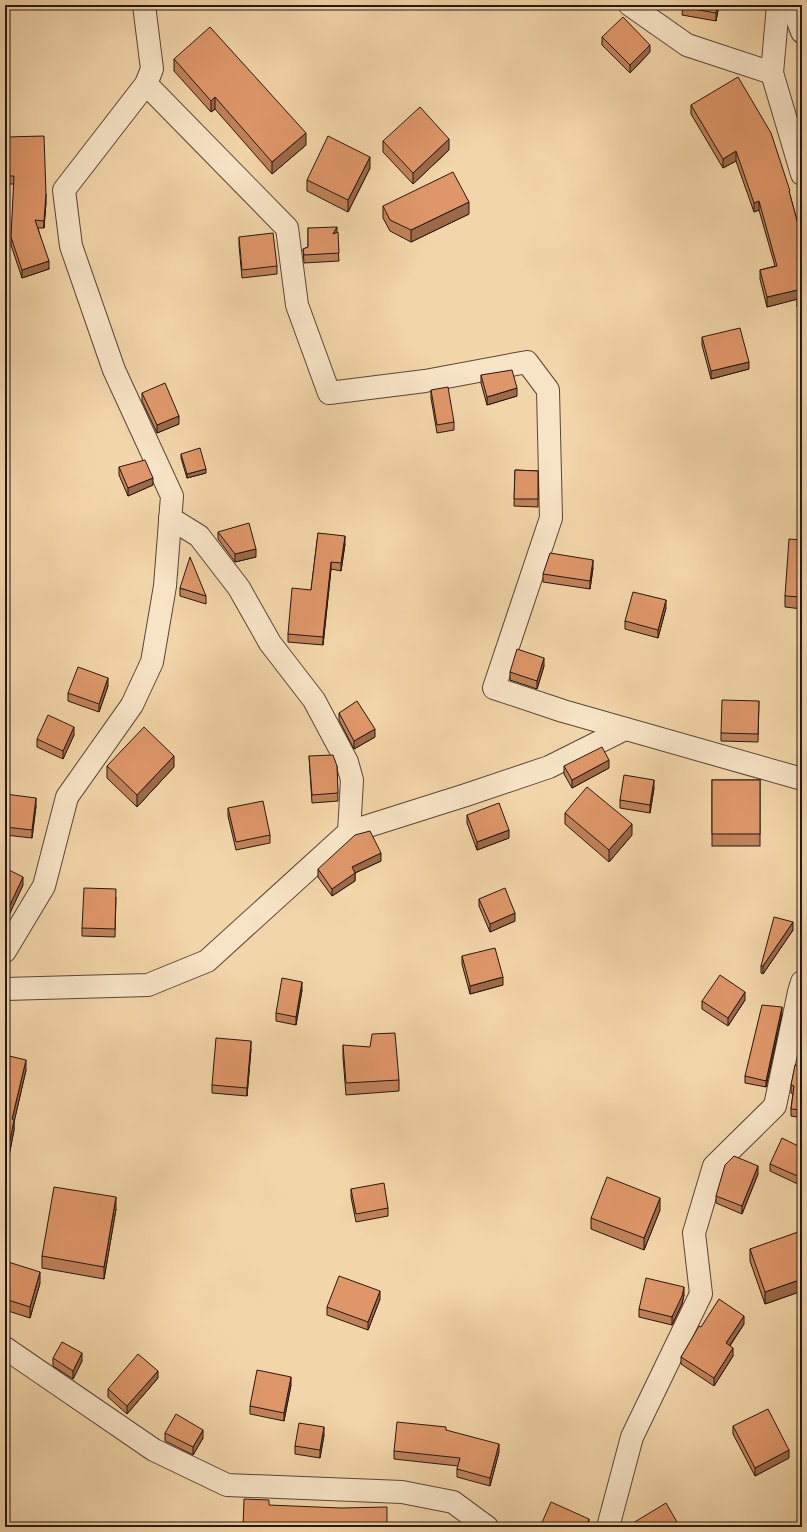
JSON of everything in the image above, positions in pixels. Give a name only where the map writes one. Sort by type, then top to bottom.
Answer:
[{"type":"street","points":[[5,952],[44,886],[67,797],[132,705],[152,662],[166,586],[172,496],[114,370],[71,246],[64,190],[146,84],[152,69],[144,5]]},
{"type":"street","points":[[630,5],[687,45],[772,73]]},
{"type":"street","points":[[778,5],[772,73],[802,174]]},
{"type":"street","points":[[792,5],[802,32]]},
{"type":"street","points":[[146,84],[287,228],[297,305],[329,393],[425,381],[527,362],[548,390],[551,518],[494,688],[563,711],[802,779]]},
{"type":"street","points":[[170,518],[199,536],[239,588],[270,643],[314,700],[348,762],[352,780],[349,832]]},
{"type":"street","points":[[5,989],[148,985],[207,961],[349,832],[549,767],[626,729]]},
{"type":"street","points":[[608,1527],[632,1437],[701,1294],[694,1233],[714,1166],[775,1106],[802,982]]},
{"type":"street","points":[[5,1348],[154,1450],[227,1485],[402,1492],[454,1502],[487,1527]]},
{"type":"building","points":[[683,5],[717,5],[716,13],[682,7]]},
{"type":"building","points":[[623,17],[650,45],[630,65],[602,37]]},
{"type":"building","points":[[210,27],[306,133],[272,162],[215,97],[211,101],[174,59]]},
{"type":"building","points":[[738,77],[771,133],[790,191],[802,239],[802,244],[797,245],[802,267],[802,289],[767,297],[760,270],[777,266],[759,201],[754,203],[736,151],[723,159],[691,105]]},
{"type":"building","points":[[420,107],[449,139],[413,173],[383,141]]},
{"type":"building","points":[[44,136],[46,194],[44,221],[35,220],[49,261],[22,270],[11,237],[14,176],[6,176],[6,137]]},
{"type":"building","points":[[328,136],[370,157],[348,200],[307,180]]},
{"type":"building","points":[[453,172],[469,202],[411,230],[390,220],[383,206]]},
{"type":"building","points":[[337,227],[333,234],[338,232],[339,253],[304,255],[303,249],[308,247],[308,228]]},
{"type":"building","points":[[273,233],[277,266],[242,270],[239,237]]},
{"type":"building","points":[[802,297],[802,315],[797,298]]},
{"type":"building","points":[[740,328],[749,362],[711,371],[702,337]]},
{"type":"building","points":[[512,370],[517,388],[487,397],[481,375]]},
{"type":"building","points":[[165,383],[179,416],[157,425],[142,393]]},
{"type":"building","points":[[448,387],[454,422],[437,425],[431,390]]},
{"type":"building","points":[[200,448],[206,469],[187,474],[181,454]]},
{"type":"building","points":[[145,460],[153,478],[128,488],[119,467]]},
{"type":"building","points":[[515,470],[538,471],[538,499],[514,499]]},
{"type":"building","points":[[249,523],[256,549],[235,554],[218,532]]},
{"type":"building","points":[[318,533],[345,536],[341,563],[331,562],[323,637],[288,634],[292,588],[311,590]]},
{"type":"building","points":[[789,539],[802,540],[802,597],[785,596]]},
{"type":"building","points":[[550,553],[593,560],[590,581],[543,574]]},
{"type":"building","points":[[190,557],[206,596],[180,588]]},
{"type":"building","points":[[633,592],[666,600],[658,630],[625,621]]},
{"type":"building","points":[[517,649],[544,658],[537,681],[510,672]]},
{"type":"building","points":[[78,667],[108,678],[99,704],[68,693]]},
{"type":"building","points":[[722,700],[759,701],[758,734],[721,733]]},
{"type":"building","points":[[357,701],[375,729],[354,741],[339,713]]},
{"type":"building","points":[[48,715],[74,727],[63,751],[37,739]]},
{"type":"building","points":[[144,727],[174,756],[137,795],[107,766]]},
{"type":"building","points":[[602,747],[609,760],[572,780],[564,766]]},
{"type":"building","points":[[333,755],[337,766],[338,793],[312,795],[309,756]]},
{"type":"building","points":[[624,775],[654,780],[650,805],[620,800]]},
{"type":"building","points":[[712,780],[760,780],[760,834],[712,834]]},
{"type":"building","points":[[587,787],[632,824],[609,850],[565,813]]},
{"type":"building","points":[[5,794],[36,798],[32,830],[5,827]]},
{"type":"building","points":[[263,801],[270,835],[236,842],[228,808]]},
{"type":"building","points":[[499,803],[509,830],[477,842],[467,815]]},
{"type":"building","points":[[370,831],[381,853],[352,867],[355,873],[332,889],[318,869],[355,835]]},
{"type":"building","points":[[5,868],[23,877],[9,907],[5,905]]},
{"type":"building","points":[[84,888],[116,889],[115,929],[82,928]]},
{"type":"building","points":[[505,888],[515,913],[490,924],[479,899]]},
{"type":"building","points":[[774,917],[793,922],[763,966],[761,966]]},
{"type":"building","points":[[495,948],[503,977],[470,986],[462,956]]},
{"type":"building","points":[[720,975],[745,992],[728,1018],[702,1001]]},
{"type":"building","points":[[282,978],[302,982],[296,1017],[276,1013]]},
{"type":"building","points":[[762,1005],[782,1007],[766,1081],[745,1076]]},
{"type":"building","points":[[395,1033],[399,1080],[346,1083],[343,1045],[370,1047],[372,1034]]},
{"type":"building","points":[[216,1038],[251,1041],[247,1088],[212,1085]]},
{"type":"building","points":[[5,1055],[26,1060],[12,1119],[14,1120],[8,1151],[5,1151]]},
{"type":"building","points":[[795,1065],[802,1066],[802,1110],[791,1109],[794,1086],[791,1085]]},
{"type":"building","points":[[782,1138],[802,1148],[802,1178],[770,1164]]},
{"type":"building","points":[[734,1156],[758,1166],[742,1206],[716,1196],[725,1165]]},
{"type":"building","points":[[607,1177],[660,1198],[644,1238],[591,1218]]},
{"type":"building","points":[[384,1183],[388,1208],[356,1214],[351,1189]]},
{"type":"building","points":[[54,1187],[116,1197],[104,1267],[42,1256]]},
{"type":"building","points":[[798,1232],[802,1242],[802,1279],[765,1292],[750,1249]]},
{"type":"building","points":[[5,1261],[40,1272],[30,1307],[5,1299]]},
{"type":"building","points":[[339,1276],[380,1291],[368,1322],[327,1307]]},
{"type":"building","points":[[646,1278],[684,1287],[682,1296],[672,1317],[639,1309]]},
{"type":"building","points":[[719,1299],[744,1316],[726,1343],[733,1348],[714,1378],[681,1357],[699,1326],[701,1327]]},
{"type":"building","points":[[62,1342],[82,1353],[73,1371],[53,1358]]},
{"type":"building","points":[[138,1354],[158,1371],[127,1406],[108,1389]]},
{"type":"building","points":[[257,1370],[291,1377],[284,1413],[250,1406]]},
{"type":"building","points":[[768,1409],[789,1450],[755,1468],[733,1426]]},
{"type":"building","points":[[176,1414],[203,1430],[193,1447],[165,1433]]},
{"type":"building","points":[[397,1422],[446,1427],[446,1430],[499,1444],[490,1478],[457,1469],[460,1458],[394,1451]]},
{"type":"building","points":[[299,1423],[324,1427],[320,1450],[295,1446]]},
{"type":"building","points":[[244,1499],[269,1500],[269,1505],[341,1508],[387,1507],[387,1527],[243,1527]]},
{"type":"building","points":[[551,1502],[589,1519],[586,1527],[540,1527]]},
{"type":"building","points":[[666,1503],[680,1527],[635,1527],[633,1523]]}]
